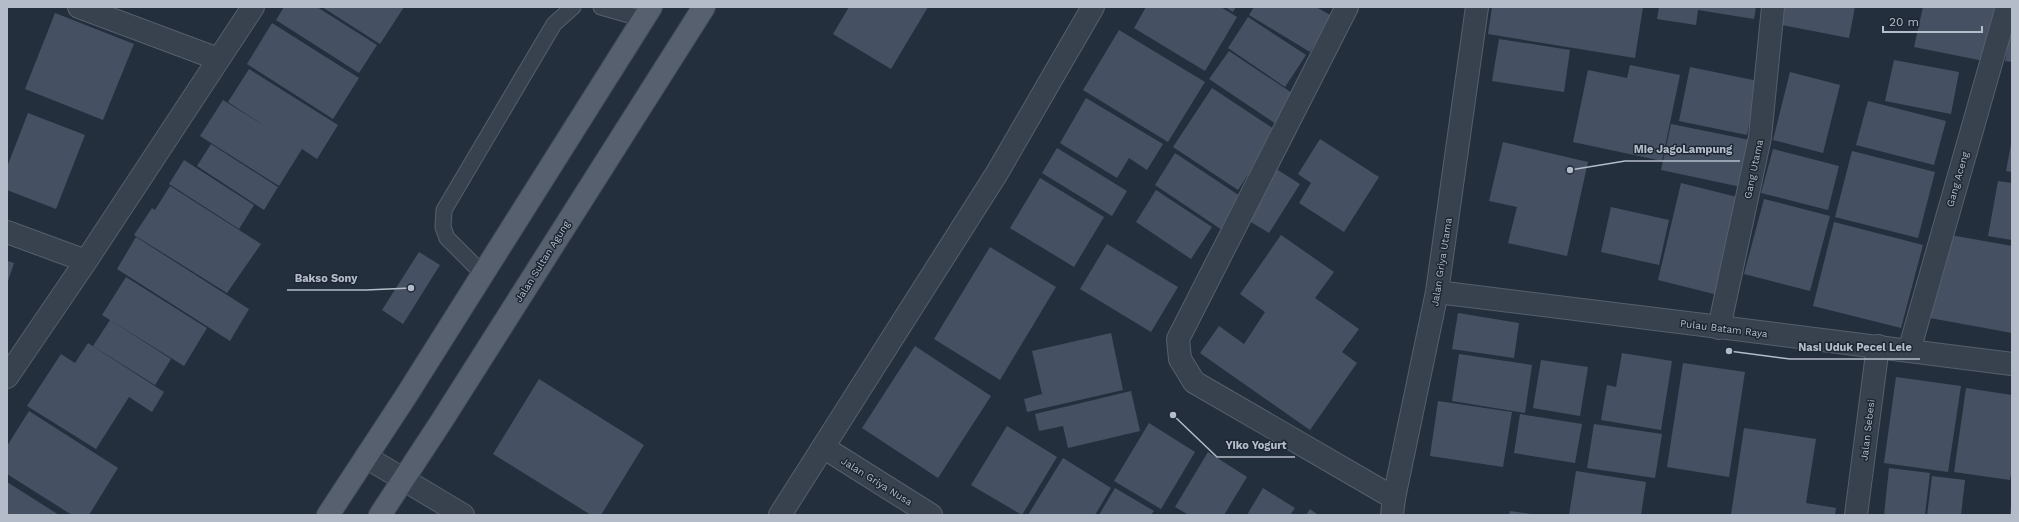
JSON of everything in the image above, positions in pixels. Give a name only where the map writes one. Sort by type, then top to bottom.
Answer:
[{"type":"main road","name":"Jalan Sultan Agung","points":[[380,515],[704,7]]},
{"type":"main road","points":[[328,515],[483,274],[647,13]]},
{"type":"street","points":[[79,7],[218,59]]},
{"type":"street","points":[[7,377],[86,261],[253,7]]},
{"type":"street","points":[[780,515],[997,172],[1093,7]]},
{"type":"street","points":[[1347,7],[1178,339],[1180,359],[1194,382],[1393,507]]},
{"type":"street","name":"Jalan Griya Utama","points":[[1393,507],[1437,292],[1477,7]]},
{"type":"street","name":"Gang Utama","points":[[1719,328],[1760,137],[1773,7]]},
{"type":"street","name":"Gang Aceng","points":[[1909,351],[2007,7]]},
{"type":"street","points":[[7,232],[86,261]]},
{"type":"street","name":"Pulau Batam Raya","points":[[1437,292],[1719,328],[1878,346],[2012,364]]},
{"type":"street","name":"Jalan Sebesi","points":[[1856,515],[1878,346]]},
{"type":"street","name":"Jalan Griya Nusa","points":[[823,447],[931,515]]},
{"type":"street","points":[[366,457],[463,515]]},
{"type":"lane","points":[[483,274],[447,238],[443,227],[444,210],[554,24],[573,7]]},
{"type":"lane","points":[[601,7],[647,13]]},
{"type":"building","points":[[284,7],[317,7],[377,45],[359,73],[276,20]]},
{"type":"building","points":[[322,7],[404,7],[380,44]]},
{"type":"building","points":[[849,7],[928,7],[891,69],[833,34]]},
{"type":"building","points":[[1146,7],[1221,7],[1237,17],[1205,71],[1134,28]]},
{"type":"building","points":[[1225,7],[1236,7],[1233,12]]},
{"type":"building","points":[[1254,7],[1316,7],[1332,16],[1310,52],[1249,15]]},
{"type":"building","points":[[1492,7],[1643,7],[1635,58],[1488,34]]},
{"type":"building","points":[[1659,7],[1756,7],[1754,19],[1698,10],[1696,25],[1657,19]]},
{"type":"building","points":[[1780,7],[1855,7],[1849,38],[1777,24]]},
{"type":"building","points":[[1923,7],[1995,7],[1984,61],[1914,47]]},
{"type":"building","points":[[55,13],[134,44],[103,120],[25,89]]},
{"type":"building","points":[[1248,17],[1306,55],[1285,87],[1228,48]]},
{"type":"building","points":[[272,23],[359,78],[333,119],[247,64]]},
{"type":"building","points":[[2012,28],[2012,62],[2005,61]]},
{"type":"building","points":[[1119,30],[1205,82],[1168,142],[1083,90]]},
{"type":"building","points":[[1499,39],[1570,50],[1564,92],[1492,81]]},
{"type":"building","points":[[1229,51],[1298,97],[1279,126],[1209,79]]},
{"type":"building","points":[[1894,60],[1959,72],[1951,114],[1885,101]]},
{"type":"building","points":[[1630,65],[1680,75],[1662,161],[1573,142],[1588,70],[1627,78]]},
{"type":"building","points":[[1690,67],[1758,81],[1747,135],[1679,121]]},
{"type":"building","points":[[249,69],[338,125],[317,159],[302,149],[279,186],[200,136],[223,100],[266,127],[228,102]]},
{"type":"building","points":[[1790,72],[1840,85],[1823,153],[1773,140]]},
{"type":"building","points":[[1212,88],[1277,131],[1238,190],[1173,147]]},
{"type":"building","points":[[1086,98],[1163,144],[1147,170],[1129,158],[1117,178],[1060,143]]},
{"type":"building","points":[[1868,101],[1946,121],[1934,165],[1856,145]]},
{"type":"building","points":[[28,113],[85,135],[56,209],[7,190],[7,167]]},
{"type":"building","points":[[1671,124],[1755,141],[1746,188],[1661,170]]},
{"type":"building","points":[[1320,139],[1379,177],[1344,232],[1299,203],[1311,183],[1298,174]]},
{"type":"building","points":[[1503,142],[1588,162],[1567,256],[1508,243],[1517,207],[1489,201]]},
{"type":"building","points":[[211,144],[278,187],[264,210],[197,166]]},
{"type":"building","points":[[2012,144],[2012,172],[2006,171]]},
{"type":"building","points":[[1057,148],[1127,191],[1112,216],[1042,173]]},
{"type":"building","points":[[1773,149],[1839,166],[1828,210],[1761,193]]},
{"type":"building","points":[[1852,151],[1935,172],[1918,238],[1835,217]]},
{"type":"building","points":[[1175,153],[1243,198],[1222,230],[1155,185]]},
{"type":"building","points":[[184,160],[254,205],[239,229],[169,184]]},
{"type":"building","points":[[1273,167],[1300,184],[1269,233],[1241,216]]},
{"type":"building","points":[[1040,178],[1104,217],[1074,267],[1010,228]]},
{"type":"building","points":[[1998,181],[2012,183],[2012,240],[1988,236]]},
{"type":"building","points":[[1681,183],[1741,198],[1718,295],[1658,280]]},
{"type":"building","points":[[170,186],[261,244],[227,293],[134,235],[152,208],[155,210]]},
{"type":"building","points":[[1156,190],[1212,227],[1191,259],[1136,222]]},
{"type":"building","points":[[1764,199],[1830,216],[1810,291],[1744,274]]},
{"type":"building","points":[[1611,207],[1669,220],[1659,265],[1601,252]]},
{"type":"building","points":[[1834,222],[1923,245],[1901,328],[1813,306]]},
{"type":"building","points":[[1945,234],[2012,246],[2012,333],[1930,318]]},
{"type":"building","points":[[1281,235],[1334,272],[1315,298],[1359,329],[1342,352],[1357,363],[1310,430],[1200,353],[1219,326],[1244,344],[1265,312],[1240,294]]},
{"type":"building","points":[[136,237],[249,309],[230,341],[117,269]]},
{"type":"building","points":[[1107,244],[1178,287],[1151,332],[1080,289]]},
{"type":"building","points":[[990,247],[1056,287],[1000,380],[934,339]]},
{"type":"building","points":[[419,252],[440,265],[403,324],[382,310]]},
{"type":"building","points":[[7,261],[14,263],[7,284]]},
{"type":"building","points":[[126,277],[207,328],[184,366],[102,315]]},
{"type":"building","points":[[1458,313],[1519,323],[1514,358],[1452,349]]},
{"type":"building","points":[[110,320],[171,359],[155,385],[93,346]]},
{"type":"building","points":[[1111,333],[1123,390],[1027,412],[1024,399],[1042,394],[1032,351]]},
{"type":"building","points":[[88,343],[164,392],[152,412],[129,397],[96,449],[27,406],[61,354],[75,363]]},
{"type":"building","points":[[915,346],[991,396],[938,478],[862,428]]},
{"type":"building","points":[[1622,353],[1672,361],[1661,430],[1601,420],[1607,385],[1616,387]]},
{"type":"building","points":[[1459,354],[1532,365],[1525,413],[1452,401]]},
{"type":"building","points":[[1541,360],[1588,367],[1580,416],[1533,408]]},
{"type":"building","points":[[1683,363],[1745,372],[1729,477],[1667,467]]},
{"type":"building","points":[[1896,377],[1961,386],[1948,472],[1884,463]]},
{"type":"building","points":[[539,379],[644,445],[601,515],[591,515],[493,454]]},
{"type":"building","points":[[1966,388],[2012,395],[2012,467],[2010,480],[1954,472]]},
{"type":"building","points":[[1131,391],[1140,431],[1068,448],[1063,426],[1039,431],[1035,414]]},
{"type":"building","points":[[1438,401],[1512,412],[1503,467],[1430,456]]},
{"type":"building","points":[[29,411],[118,468],[89,515],[72,515],[7,474],[7,446]]},
{"type":"building","points":[[1520,414],[1582,424],[1575,463],[1514,453]]},
{"type":"building","points":[[1149,423],[1195,452],[1161,509],[1114,481]]},
{"type":"building","points":[[1594,424],[1662,434],[1655,478],[1587,468]]},
{"type":"building","points":[[1007,426],[1057,457],[1022,515],[971,485]]},
{"type":"building","points":[[1744,428],[1816,439],[1806,503],[1836,508],[1835,515],[1731,515]]},
{"type":"building","points":[[1208,452],[1247,477],[1224,515],[1189,515],[1175,507]]},
{"type":"building","points":[[1063,458],[1111,488],[1095,515],[1028,515]]},
{"type":"building","points":[[1889,468],[1930,473],[1925,515],[1884,515]]},
{"type":"building","points":[[1576,471],[1646,482],[1641,515],[1569,515]]},
{"type":"building","points":[[1932,476],[1965,480],[1961,515],[1927,515]]},
{"type":"building","points":[[7,482],[59,515],[7,515]]},
{"type":"building","points":[[1115,488],[1154,511],[1151,515],[1099,515]]},
{"type":"building","points":[[1263,488],[1295,508],[1290,515],[1247,515]]},
{"type":"building","points":[[1310,509],[1318,515],[1306,515]]},
{"type":"building","points":[[1510,511],[1531,514],[1531,515],[1509,515]]},
{"type":"place","name":"Mie JagoLampung","points":[[1570,170]]},
{"type":"place","name":"Bakso Sony","points":[[411,288]]},
{"type":"place","name":"Nasi Uduk Pecel Lele","points":[[1729,351]]},
{"type":"place","name":"Yiko Yogurt","points":[[1173,415]]}]
